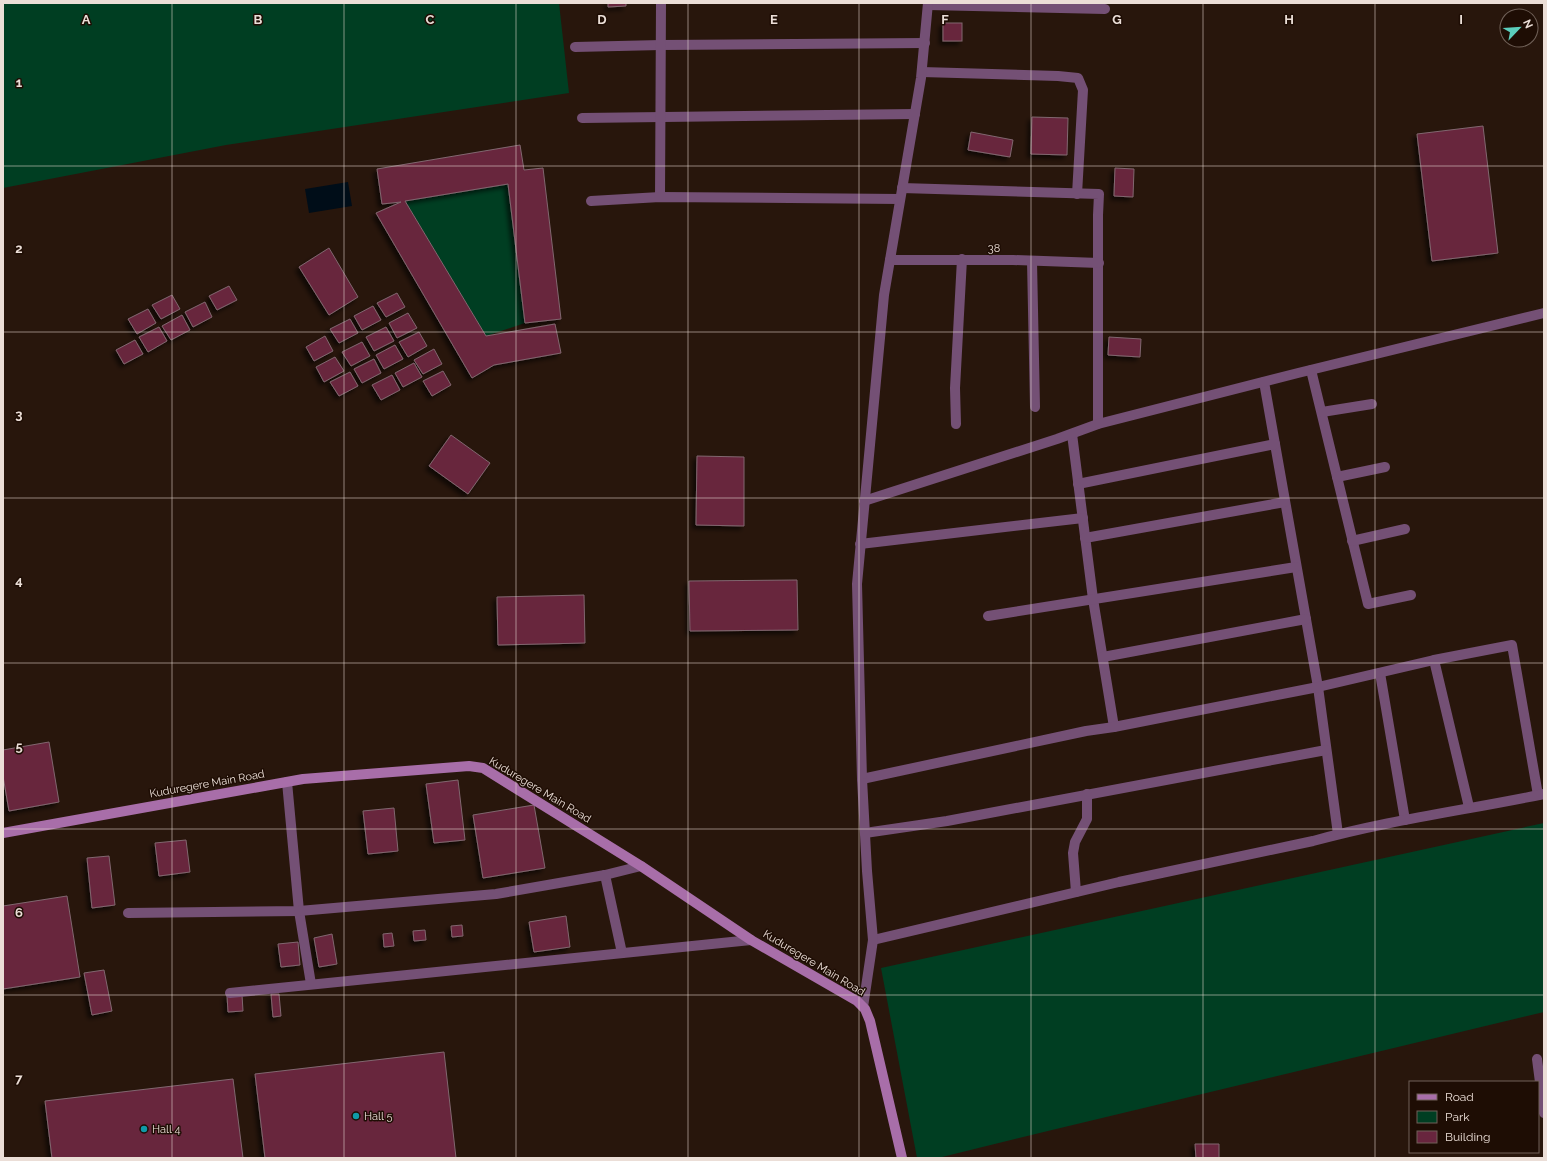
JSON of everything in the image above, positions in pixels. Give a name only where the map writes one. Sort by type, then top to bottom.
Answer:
[{"type":"street","points":[[660,197],[661,3]]},
{"type":"street","points":[[863,1007],[873,940],[862,779],[857,584],[884,296],[922,72],[928,4],[1105,9]]},
{"type":"street","points":[[575,47],[924,43]]},
{"type":"street","points":[[922,72],[1058,76],[1078,78],[1082,90],[1077,194]]},
{"type":"street","points":[[582,118],[915,114]]},
{"type":"street","points":[[902,188],[1099,194],[1098,424]]},
{"type":"street","points":[[591,201],[660,197],[900,199]]},
{"type":"street","points":[[956,424],[955,388],[962,259]]},
{"type":"street","name":"38","points":[[890,260],[962,259],[1099,263]]},
{"type":"street","points":[[1032,261],[1036,407]]},
{"type":"street","points":[[864,501],[1072,434],[1098,424],[1544,313]]},
{"type":"street","points":[[1311,370],[1368,604],[1411,595]]},
{"type":"street","points":[[1264,382],[1318,687],[1338,834]]},
{"type":"street","points":[[1322,412],[1372,404]]},
{"type":"street","points":[[1072,434],[1093,599],[1114,727]]},
{"type":"street","points":[[1078,484],[1275,444]]},
{"type":"street","points":[[1337,477],[1385,467]]},
{"type":"street","points":[[1085,538],[1285,502]]},
{"type":"street","points":[[860,544],[1082,518]]},
{"type":"street","points":[[1352,541],[1406,529]]},
{"type":"street","points":[[988,616],[1296,567]]},
{"type":"street","points":[[1103,657],[1306,619]]},
{"type":"street","points":[[862,779],[1086,731],[1114,727],[1318,687],[1434,660],[1512,645],[1541,795],[1469,807],[1338,834],[1313,841],[1119,882],[873,940]]},
{"type":"street","points":[[1434,660],[1469,807]]},
{"type":"street","points":[[1380,673],[1405,820]]},
{"type":"street","points":[[865,833],[947,821],[1326,750]]},
{"type":"street","name":"Kuduregere Main Road","points":[[3,833],[303,779],[469,766],[483,768],[641,866],[751,940],[857,1001],[865,1009],[870,1022],[902,1158]]},
{"type":"street","points":[[287,782],[299,911],[311,984]]},
{"type":"street","points":[[1076,892],[1073,853],[1075,842],[1087,819],[1087,794]]},
{"type":"street","points":[[128,913],[299,911],[496,894],[604,875],[641,866]]},
{"type":"street","points":[[604,875],[622,953]]},
{"type":"street","points":[[230,993],[751,940]]},
{"type":"street","points":[[1536,1059],[1544,1113]]},
{"type":"green space","points":[[3,3],[559,3],[569,93],[226,145],[3,188]]},
{"type":"green space","points":[[508,184],[525,323],[486,336],[405,201]]},
{"type":"green space","points":[[1544,823],[1544,1012],[938,1158],[917,1158],[881,968]]},
{"type":"shaded area","points":[[348,182],[352,206],[309,213],[305,189]]},
{"type":"building","points":[[608,3],[626,3],[626,6],[608,7]]},
{"type":"building","points":[[943,23],[962,23],[962,41],[943,41]]},
{"type":"building","points":[[1032,117],[1068,118],[1067,155],[1031,154]]},
{"type":"building","points":[[1483,126],[1498,253],[1432,261],[1417,134]]},
{"type":"building","points":[[971,132],[1013,140],[1010,157],[968,150]]},
{"type":"building","points":[[520,145],[524,170],[543,168],[561,319],[525,323],[508,184],[405,201],[486,336],[555,324],[561,353],[494,365],[472,378],[376,213],[401,202],[382,204],[377,169]]},
{"type":"building","points":[[1115,168],[1134,169],[1133,197],[1114,196]]},
{"type":"building","points":[[329,248],[358,297],[329,315],[299,267]]},
{"type":"building","points":[[229,286],[237,300],[217,310],[209,296]]},
{"type":"building","points":[[397,293],[405,307],[386,317],[377,303]]},
{"type":"building","points":[[172,295],[180,309],[161,319],[152,305]]},
{"type":"building","points":[[205,302],[212,317],[193,327],[185,312]]},
{"type":"building","points":[[373,306],[381,320],[362,330],[354,316]]},
{"type":"building","points":[[148,309],[156,323],[137,334],[128,319]]},
{"type":"building","points":[[408,313],[417,328],[397,338],[389,323]]},
{"type":"building","points":[[182,315],[190,330],[171,340],[162,326]]},
{"type":"building","points":[[350,319],[358,333],[339,343],[330,329]]},
{"type":"building","points":[[159,327],[167,341],[148,352],[139,337]]},
{"type":"building","points":[[386,327],[394,341],[374,351],[366,337]]},
{"type":"building","points":[[419,332],[427,346],[408,357],[399,342]]},
{"type":"building","points":[[325,336],[333,351],[314,361],[306,347]]},
{"type":"building","points":[[1109,337],[1141,339],[1140,357],[1108,355]]},
{"type":"building","points":[[135,340],[143,354],[124,364],[116,350]]},
{"type":"building","points":[[362,342],[370,356],[351,366],[342,352]]},
{"type":"building","points":[[395,345],[403,359],[384,369],[376,355]]},
{"type":"building","points":[[434,349],[442,364],[423,374],[414,360]]},
{"type":"building","points":[[335,357],[344,371],[324,382],[316,367]]},
{"type":"building","points":[[374,359],[381,373],[362,383],[354,369]]},
{"type":"building","points":[[414,363],[422,377],[403,387],[395,373]]},
{"type":"building","points":[[443,371],[451,385],[432,396],[423,381]]},
{"type":"building","points":[[350,372],[358,386],[339,396],[330,382]]},
{"type":"building","points":[[392,375],[400,390],[381,400],[372,385]]},
{"type":"building","points":[[451,435],[490,463],[468,494],[429,466]]},
{"type":"building","points":[[697,456],[744,457],[744,526],[696,525]]},
{"type":"building","points":[[797,580],[798,630],[690,631],[689,581]]},
{"type":"building","points":[[584,595],[585,643],[498,645],[497,597]]},
{"type":"building","points":[[49,742],[59,802],[9,811],[3,776],[3,750]]},
{"type":"building","points":[[458,780],[465,840],[434,843],[426,784]]},
{"type":"building","points":[[534,805],[545,868],[483,878],[473,815]]},
{"type":"building","points":[[394,808],[398,851],[368,854],[363,811]]},
{"type":"building","points":[[186,840],[190,872],[159,876],[155,843]]},
{"type":"building","points":[[109,856],[115,905],[92,908],[87,858]]},
{"type":"building","points":[[67,896],[80,977],[3,989],[3,906]]},
{"type":"building","points":[[566,916],[570,947],[534,952],[529,922]]},
{"type":"building","points":[[462,925],[463,936],[452,937],[451,926]]},
{"type":"building","points":[[425,930],[426,940],[414,941],[413,931]]},
{"type":"building","points":[[392,933],[394,946],[384,947],[383,934]]},
{"type":"building","points":[[332,934],[337,964],[319,967],[314,938]]},
{"type":"building","points":[[298,942],[300,965],[281,967],[278,944]]},
{"type":"building","points":[[104,970],[112,1011],[92,1015],[84,973]]},
{"type":"building","points":[[271,994],[279,994],[281,1016],[273,1017]]},
{"type":"building","points":[[227,995],[242,995],[243,1011],[228,1012]]},
{"type":"building","name":"Hall 5","points":[[444,1052],[456,1158],[265,1158],[255,1074]]},
{"type":"building","name":"Hall 4","points":[[233,1079],[243,1158],[52,1158],[45,1101]]},
{"type":"building","points":[[1195,1144],[1219,1144],[1219,1158],[1196,1158]]},
{"type":"place","name":"Hall 5","points":[[356,1116]]},
{"type":"place","name":"Hall 4","points":[[144,1129]]}]
